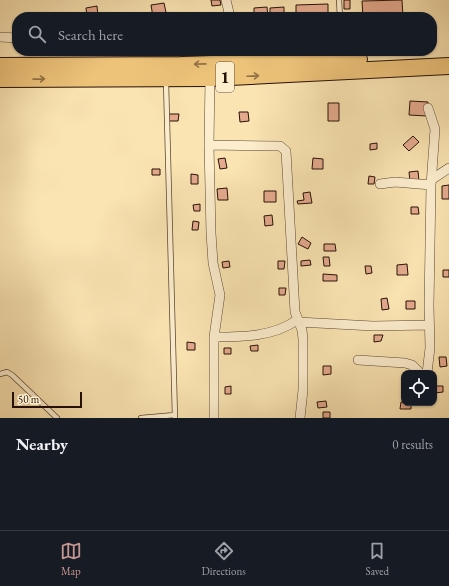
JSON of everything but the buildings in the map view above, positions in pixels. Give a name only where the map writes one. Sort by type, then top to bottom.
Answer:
[{"type":"highway","name":"1","points":[[437,55],[449,55]]},
{"type":"highway","name":"1","points":[[0,66],[238,57],[340,58],[413,56]]},
{"type":"highway","name":"1","points":[[0,79],[210,78],[449,66]]},
{"type":"street","points":[[226,0],[229,12]]},
{"type":"street","points":[[0,37],[12,38]]},
{"type":"street","points":[[210,78],[209,145],[211,233],[214,263],[220,295],[214,337],[214,418]]},
{"type":"street","points":[[426,370],[430,348],[431,182],[435,150],[435,129],[428,108]]},
{"type":"street","points":[[209,145],[280,146],[286,151],[294,307],[302,330],[304,369],[303,403],[300,418]]},
{"type":"street","points":[[380,184],[395,182],[431,182],[449,168]]},
{"type":"street","points":[[214,337],[248,336],[274,332],[298,321],[373,326],[429,325]]},
{"type":"street","points":[[358,360],[405,363],[412,365],[417,370]]},
{"type":"lane","points":[[339,0],[340,12]]},
{"type":"lane","points":[[140,418],[175,416],[166,78]]},
{"type":"lane","points":[[0,374],[7,372],[12,375],[56,418]]}]
